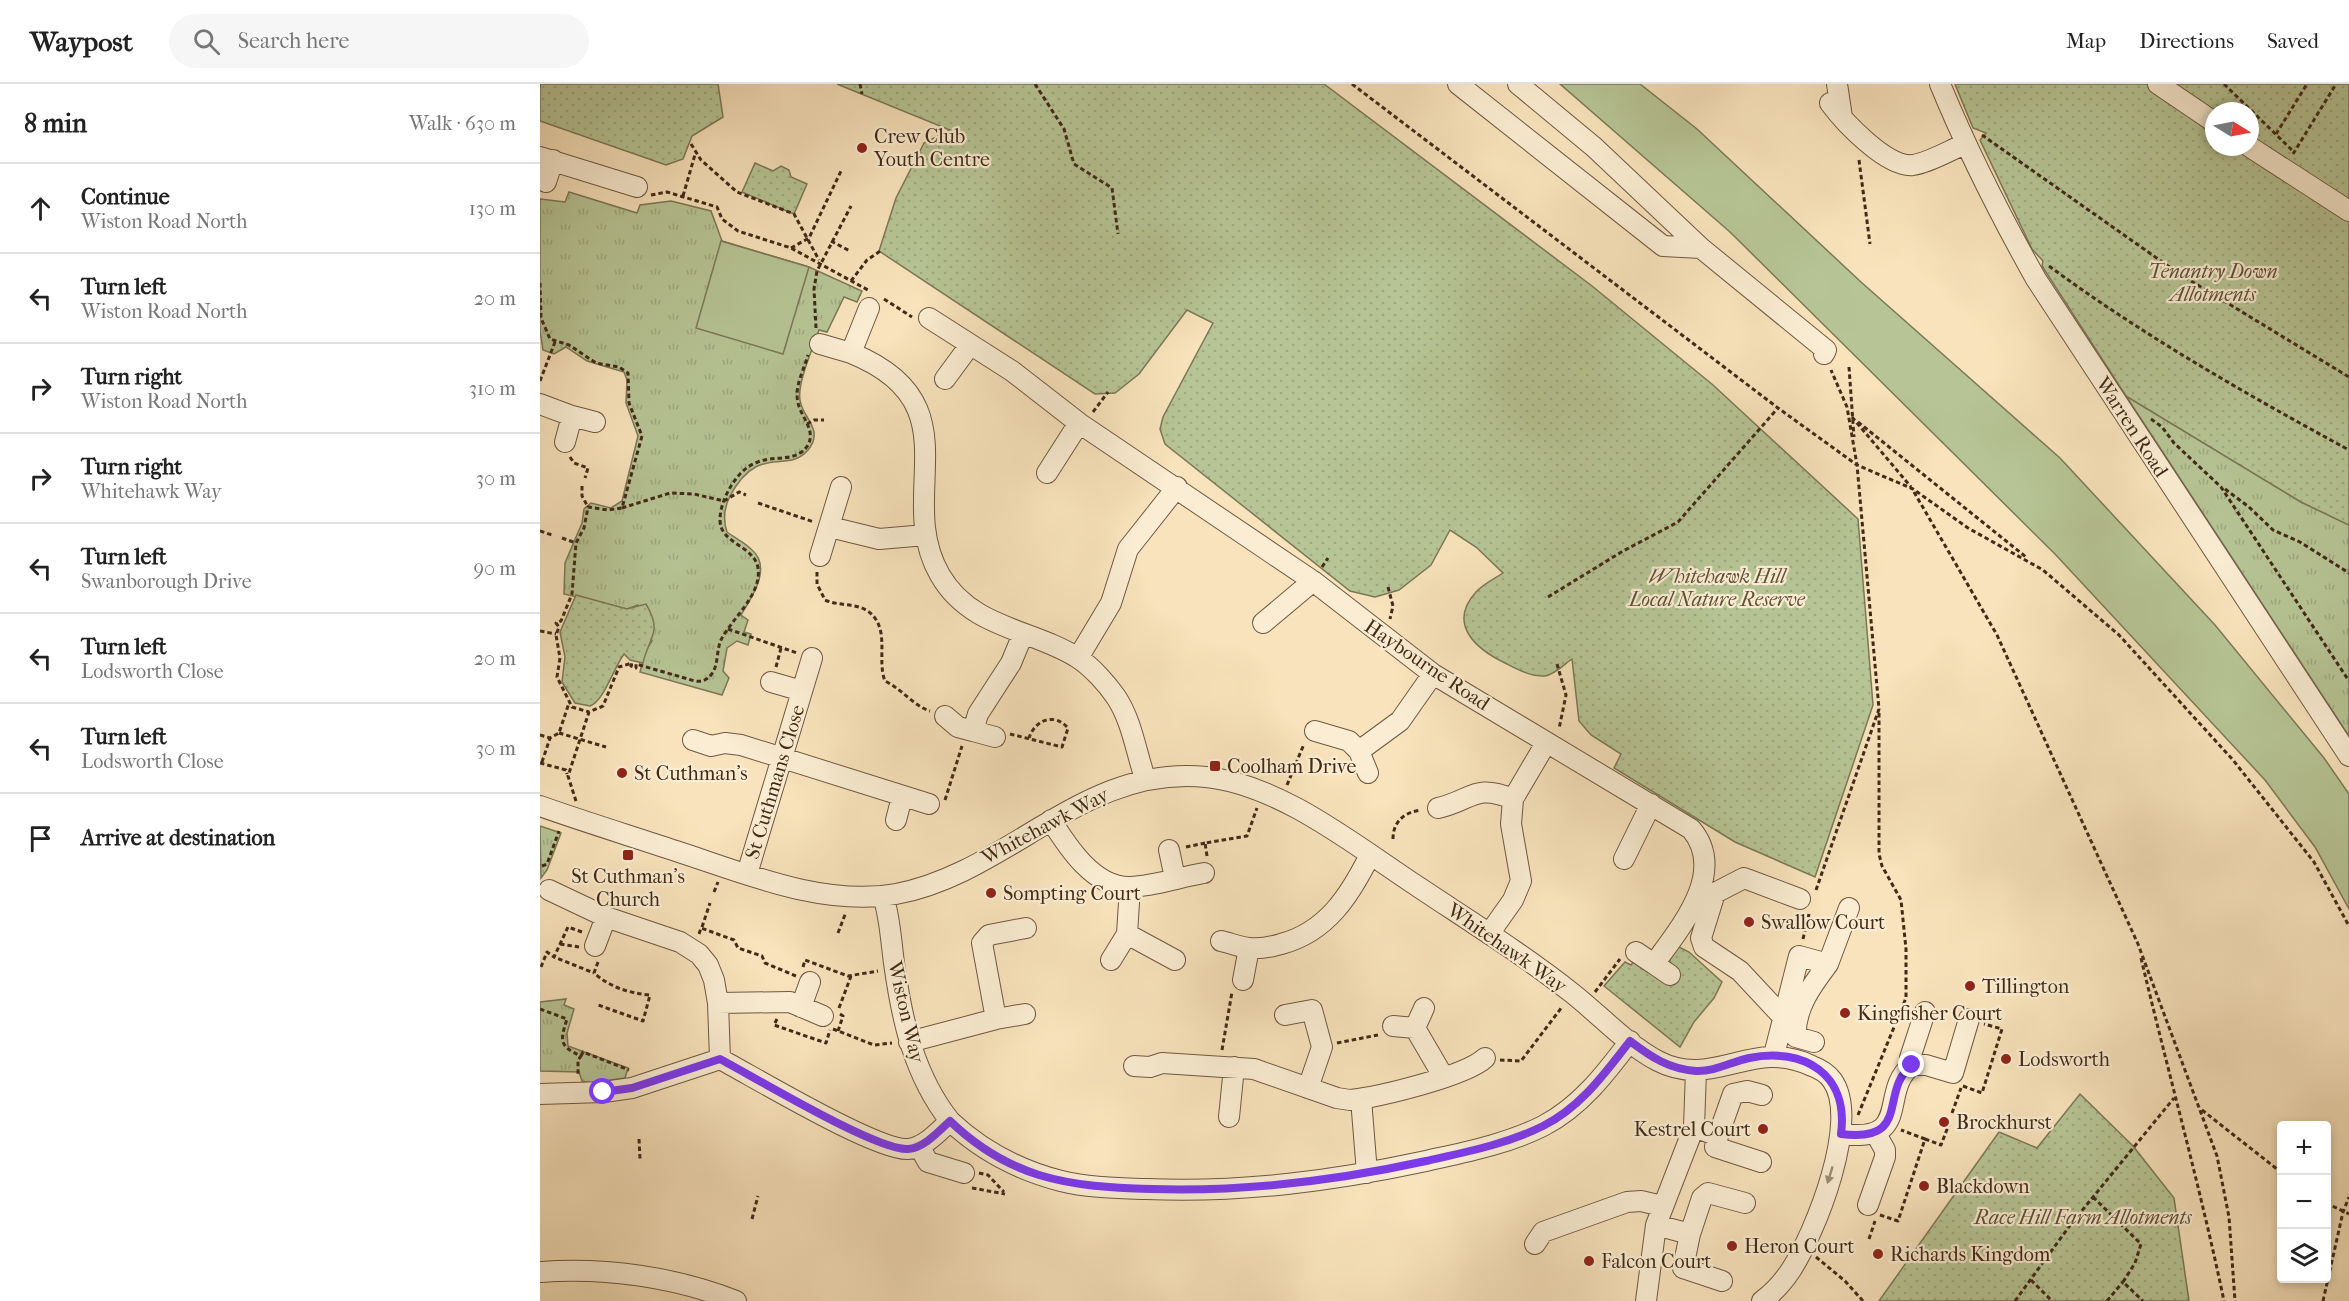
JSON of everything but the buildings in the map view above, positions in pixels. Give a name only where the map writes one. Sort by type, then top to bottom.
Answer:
[{"type":"street","points":[[1458,84],[1663,246],[1701,248]]},
{"type":"street","points":[[1518,84],[1594,147],[1701,248],[1826,350],[1824,354]]},
{"type":"street","name":"Warren Road","points":[[1940,84],[1970,139],[2000,216],[2036,279],[2349,756]]},
{"type":"street","points":[[2157,84],[2205,116]]},
{"type":"street","points":[[1834,93],[1843,126],[1879,151],[1905,165],[1924,162],[1970,139]]},
{"type":"street","points":[[2259,153],[2349,211]]},
{"type":"street","points":[[546,182],[547,158],[637,187]]},
{"type":"street","points":[[851,353],[869,308]]},
{"type":"street","name":"Haybourne Road","points":[[928,318],[1012,371],[1079,423],[1313,581],[1432,674],[1690,829],[1703,849],[1704,857],[1703,874],[1695,903],[1662,969],[1636,952]]},
{"type":"street","points":[[815,343],[851,353],[878,364],[891,374],[910,397],[919,415],[924,439],[926,535],[940,574],[960,599],[986,618],[1078,658],[1111,690],[1124,710],[1145,778]]},
{"type":"street","points":[[945,379],[970,345]]},
{"type":"street","points":[[540,404],[595,422]]},
{"type":"street","points":[[565,442],[572,416]]},
{"type":"street","points":[[1047,473],[1079,423]]},
{"type":"street","points":[[820,556],[841,487]]},
{"type":"street","points":[[1078,658],[1111,603],[1128,549],[1177,487]]},
{"type":"street","points":[[830,527],[879,539],[926,535]]},
{"type":"street","points":[[1263,623],[1313,581]]},
{"type":"street","points":[[970,730],[1011,663],[1023,634]]},
{"type":"street","name":"St Cuthmans Close","points":[[747,874],[812,658]]},
{"type":"street","points":[[1359,751],[1400,721],[1432,674]]},
{"type":"street","name":"St Cuthmans Close","points":[[771,682],[802,691]]},
{"type":"street","points":[[945,716],[958,727],[995,737]]},
{"type":"street","points":[[1315,731],[1349,741],[1359,751],[1368,773]]},
{"type":"street","points":[[693,740],[711,746],[733,743],[929,804]]},
{"type":"street","points":[[1490,934],[1514,900],[1521,881],[1511,824],[1513,799],[1549,745]]},
{"type":"street","name":"Whitehawk Way","points":[[540,806],[566,823],[747,874],[828,894],[883,896],[918,888],[954,875],[1102,793],[1145,778],[1166,775],[1208,777],[1231,781],[1283,802],[1370,855],[1490,934],[1578,998],[1659,1062],[1696,1071]]},
{"type":"street","points":[[1438,808],[1459,802],[1479,791],[1513,799]]},
{"type":"street","points":[[896,820],[902,797]]},
{"type":"street","points":[[1624,860],[1651,804]]},
{"type":"street","points":[[1051,820],[1076,855],[1092,872],[1110,882],[1130,887],[1204,873]]},
{"type":"street","points":[[1169,850],[1175,878]]},
{"type":"street","points":[[1221,941],[1249,948],[1292,941],[1317,928],[1344,900],[1370,855]]},
{"type":"street","points":[[1782,1017],[1740,971],[1704,946],[1701,939],[1715,893],[1744,878],[1808,902]]},
{"type":"street","points":[[1111,960],[1127,934],[1130,887]]},
{"type":"street","points":[[549,890],[606,917],[694,950],[704,958],[712,972],[718,1003],[720,1059]]},
{"type":"street","name":"Wiston Way","points":[[883,896],[900,1003],[909,1042],[920,1073],[950,1121],[987,1152],[1019,1168],[1063,1181],[1094,1186],[1241,1189],[1332,1180],[1478,1149],[1545,1125],[1587,1094],[1630,1041]]},
{"type":"street","points":[[1814,1042],[1796,1037],[1796,1029],[1808,991],[1828,964],[1850,908]]},
{"type":"street","points":[[589,947],[606,917]]},
{"type":"street","points":[[996,1019],[982,943],[989,935],[1026,928]]},
{"type":"street","points":[[1127,934],[1175,960]]},
{"type":"street","points":[[1243,980],[1249,948]]},
{"type":"street","points":[[1774,1055],[1799,956],[1828,964]]},
{"type":"street","points":[[801,1007],[804,979]]},
{"type":"street","points":[[718,1003],[790,1002],[827,1022]]},
{"type":"street","points":[[1415,1028],[1424,1008]]},
{"type":"street","points":[[1285,1015],[1312,1010],[1322,1047],[1308,1088]]},
{"type":"street","points":[[1925,1012],[1910,1058],[1915,1064],[1953,1073],[1969,1019]]},
{"type":"street","points":[[909,1042],[996,1019],[1025,1014]]},
{"type":"street","points":[[1393,1026],[1415,1028]]},
{"type":"street","points":[[1415,1028],[1443,1076]]},
{"type":"street","points":[[1646,1301],[1659,1215],[1694,1127],[1696,1071],[1774,1055],[1805,1062],[1822,1071],[1832,1080],[1843,1111],[1841,1134],[1825,1194],[1802,1249],[1790,1272],[1762,1301]]},
{"type":"street","points":[[1134,1066],[1150,1067],[1162,1063],[1254,1069],[1337,1098],[1360,1099],[1476,1066],[1485,1058]]},
{"type":"street","points":[[540,1094],[603,1092],[632,1088],[720,1059],[872,1138],[900,1149],[919,1146],[950,1121]]},
{"type":"street","points":[[1841,1134],[1867,1137],[1876,1134],[1886,1124],[1905,1072],[1915,1064]]},
{"type":"street","points":[[1227,1067],[1229,1117]]},
{"type":"street","points":[[1761,1162],[1715,1147],[1733,1094],[1747,1091],[1762,1095]]},
{"type":"street","points":[[1360,1099],[1367,1173]]},
{"type":"street","points":[[1694,1127],[1718,1136]]},
{"type":"street","points":[[1873,1210],[1885,1157],[1885,1150],[1876,1134]]},
{"type":"street","points":[[919,1146],[927,1162],[964,1173]]},
{"type":"street","points":[[1722,1281],[1683,1268],[1690,1234],[1705,1194],[1712,1193],[1745,1203]]},
{"type":"street","points":[[1536,1244],[1543,1232],[1627,1202],[1641,1202],[1690,1234]]},
{"type":"street","points":[[540,1272],[567,1271],[633,1275],[678,1282],[736,1301]]},
{"type":"path","points":[[860,84],[862,94]]},
{"type":"path","points":[[1035,84],[1064,129],[1074,164],[1112,188],[1118,234]]},
{"type":"path","points":[[1352,84],[1778,408],[1857,465],[1913,489],[1968,528],[2034,564]]},
{"type":"path","points":[[2224,84],[2294,152]]},
{"type":"path","points":[[2276,134],[2307,84]]},
{"type":"path","points":[[2291,157],[2336,84]]},
{"type":"path","points":[[1843,126],[1870,244]]},
{"type":"path","points":[[1970,139],[1979,133],[1984,136],[2225,303],[2349,377]]},
{"type":"path","points":[[691,144],[737,192],[794,214],[820,262]]},
{"type":"path","points":[[683,196],[696,151]]},
{"type":"path","points":[[791,248],[809,238],[841,171]]},
{"type":"path","points":[[637,187],[637,192],[648,196],[667,192],[717,207],[722,219],[744,234],[791,248],[820,262]]},
{"type":"path","points":[[582,486],[582,496],[588,507],[584,528],[576,543],[573,594],[561,621],[556,623],[560,627],[556,635],[560,658],[557,677],[569,702],[575,709],[589,712],[603,706],[615,673],[628,662],[636,668],[636,664],[695,681],[708,679],[715,668],[720,642],[750,596],[758,569],[751,554],[723,531],[720,519],[724,501],[738,476],[749,466],[764,460],[801,453],[810,439],[807,424],[799,409],[797,393],[815,343],[818,320],[814,289],[820,262],[851,206]]},
{"type":"path","points":[[831,241],[850,251]]},
{"type":"path","points":[[851,280],[867,260],[882,250]]},
{"type":"path","points":[[2043,263],[2225,383],[2349,450]]},
{"type":"path","points":[[540,283],[542,324],[555,342],[569,345],[596,363],[619,367],[629,375],[628,399],[642,436],[622,508]]},
{"type":"path","points":[[540,381],[555,342]]},
{"type":"path","points":[[1824,354],[1847,407],[1857,465]]},
{"type":"path","points":[[1841,1134],[1861,1112],[1906,998],[1906,950],[1900,900],[1882,866],[1879,854],[1879,709],[1852,417],[1850,366]]},
{"type":"path","points":[[1079,423],[1094,412],[1108,392]]},
{"type":"path","points":[[1548,597],[1623,551],[1678,522],[1778,408]]},
{"type":"path","points":[[1852,417],[1913,489],[1997,635],[2138,944],[2217,1156],[2229,1217],[2235,1301]]},
{"type":"path","points":[[1852,417],[2119,635],[2233,760],[2314,862],[2349,926]]},
{"type":"path","points":[[2148,418],[2162,427],[2174,443],[2273,530],[2300,542],[2349,573]]},
{"type":"path","points":[[807,424],[814,420],[824,420]]},
{"type":"path","points":[[565,442],[573,446],[570,457],[574,464],[588,468],[585,478]]},
{"type":"path","points":[[2221,486],[2349,681]]},
{"type":"path","points":[[588,507],[608,510],[622,508],[676,492],[724,501],[738,492],[747,495]]},
{"type":"path","points":[[758,503],[830,527]]},
{"type":"path","points":[[540,531],[552,535]]},
{"type":"path","points":[[562,538],[576,543]]},
{"type":"path","points":[[820,556],[817,584],[825,600],[866,610],[877,621],[881,634],[885,681],[897,686],[921,708],[945,716]]},
{"type":"path","points":[[1381,636],[1389,623],[1393,606],[1388,587]]},
{"type":"path","points":[[728,629],[812,658]]},
{"type":"path","points":[[540,631],[556,635]]},
{"type":"path","points":[[1549,745],[1563,720],[1566,695],[1557,664]]},
{"type":"path","points":[[542,867],[547,864],[577,804],[566,770],[541,762],[550,738],[559,733],[569,702]]},
{"type":"path","points":[[1799,956],[1808,902],[1879,709]]},
{"type":"path","points":[[568,776],[589,712]]},
{"type":"path","points":[[995,737],[998,731],[1062,747],[1068,728],[1055,720],[1043,720],[1033,728],[1029,738]]},
{"type":"path","points":[[1283,802],[1287,783],[1303,751],[1309,729],[1315,731]]},
{"type":"path","points":[[929,804],[931,797],[945,800],[970,730]]},
{"type":"path","points":[[559,733],[606,747]]},
{"type":"path","points":[[540,735],[550,738]]},
{"type":"path","points":[[1204,873],[1211,872],[1205,843],[1247,836],[1263,792]]},
{"type":"path","points":[[1393,839],[1396,825],[1405,814],[1438,808]]},
{"type":"path","points":[[714,892],[719,880]]},
{"type":"path","points":[[694,950],[710,903]]},
{"type":"path","points":[[838,933],[846,913]]},
{"type":"path","points":[[554,957],[568,927],[585,933],[589,947]]},
{"type":"path","points":[[701,928],[734,940],[738,948],[762,956],[765,963],[804,979],[805,960],[851,976],[879,971]]},
{"type":"path","points":[[558,935],[563,937]]},
{"type":"path","points":[[560,944],[578,949],[589,947],[602,952],[594,973]]},
{"type":"path","points":[[2138,944],[2174,1098],[2197,1179],[2224,1301]]},
{"type":"path","points":[[541,967],[547,952]]},
{"type":"path","points":[[540,953],[547,952],[594,973],[604,982],[632,993],[650,995],[643,1021],[598,1005]]},
{"type":"path","points":[[1485,1058],[1521,1061],[1578,998],[1622,956],[1628,958],[1636,952]]},
{"type":"path","points":[[844,993],[851,976]]},
{"type":"path","points":[[1227,1067],[1226,1019],[1235,978],[1243,980]]},
{"type":"path","points":[[777,1002],[779,1012],[774,1025],[826,1043],[827,1022],[874,1045],[909,1042]]},
{"type":"path","points":[[540,1009],[567,1019],[562,1036],[563,1044],[568,1050],[581,1056]]},
{"type":"path","points":[[1322,1047],[1390,1034],[1393,1026]]},
{"type":"path","points":[[578,1066],[583,1052],[631,1070],[629,1075],[632,1088]]},
{"type":"path","points":[[1952,1113],[1962,1086]]},
{"type":"path","points":[[2015,1301],[2093,1197],[2174,1098]]},
{"type":"path","points":[[2200,1108],[2277,1169]]},
{"type":"path","points":[[1925,1139],[1941,1145],[1948,1124]]},
{"type":"path","points":[[639,1139],[640,1159]]},
{"type":"path","points":[[752,1219],[758,1196]]},
{"type":"path","points":[[2093,1197],[2141,1244],[2135,1263],[2107,1301]]},
{"type":"path","points":[[2323,1301],[2343,1212],[2349,1197]]},
{"type":"path","points":[[2331,1206],[2349,1214]]},
{"type":"path","points":[[1869,1239],[1873,1210]]},
{"type":"path","points":[[1802,1249],[1845,1281],[1863,1301]]},
{"type":"path","points":[[2031,1280],[2052,1301]]},
{"type":"path","points":[[2123,1282],[2142,1301]]},
{"type":"green space","points":[[540,84],[718,84],[723,117],[692,136],[683,159],[666,165],[540,121]]},
{"type":"green space","name":"Whitehawk Hill Local Nature Reserve","points":[[837,84],[1324,84],[1592,286],[1713,385],[1858,519],[1873,705],[1815,877],[1735,842],[1614,768],[1621,754],[1591,735],[1579,721],[1572,659],[1549,675],[1535,675],[1519,670],[1494,657],[1475,643],[1465,625],[1464,615],[1468,604],[1479,589],[1503,573],[1476,547],[1450,530],[1431,565],[1399,590],[1375,597],[1350,591],[1165,444],[1160,429],[1163,417],[1213,323],[1187,310],[1139,374],[1115,393],[1095,394],[879,251],[896,198],[924,143],[950,130]]},
{"type":"green space","points":[[1560,84],[1640,84],[1697,129],[1861,282],[2060,458],[2215,625],[2324,758],[2349,794],[2349,909],[2315,847],[2265,780],[2055,554],[1730,232]]},
{"type":"green space","name":"Tenantry Down Allotments","points":[[1955,84],[2349,84],[2349,525],[2301,502],[2126,396],[2042,266],[2043,261],[2032,249],[1980,140],[1986,133],[1973,128]]},
{"type":"green space","points":[[755,163],[773,171],[781,166],[789,170],[791,177],[807,184],[794,214],[742,192]]},
{"type":"green space","points":[[569,192],[637,213],[640,205],[671,201],[711,211],[722,241],[809,267],[862,291],[857,302],[844,297],[827,332],[819,330],[806,365],[800,400],[813,430],[813,443],[800,457],[762,464],[751,470],[741,480],[728,500],[725,510],[727,532],[757,556],[760,573],[755,591],[741,615],[748,620],[744,632],[751,634],[748,645],[737,641],[727,648],[723,671],[729,678],[722,695],[640,672],[645,652],[652,641],[638,605],[627,609],[564,594],[565,563],[582,523],[584,509],[591,503],[611,508],[622,501],[638,436],[626,403],[627,380],[624,372],[587,361],[566,347],[554,354],[543,350],[540,331],[540,199],[565,202]]},
{"type":"green space","points":[[721,241],[809,267],[783,354],[696,328]]},
{"type":"green space","points":[[2126,396],[2301,502],[2349,525],[2349,736]]},
{"type":"green space","points":[[576,595],[627,609],[646,604],[654,622],[653,634],[643,663],[630,660],[624,654],[600,698],[590,706],[575,703],[562,682],[565,657],[560,632]]},
{"type":"green space","points":[[540,826],[561,833],[547,870],[541,878]]},
{"type":"green space","points":[[1673,944],[1689,952],[1722,982],[1714,998],[1694,1022],[1680,1047],[1604,986],[1625,962],[1631,965],[1634,961],[1671,965],[1668,956]]},
{"type":"green space","points":[[566,999],[564,1005],[574,1009],[567,1033],[568,1046],[628,1068],[625,1078],[589,1083],[582,1081],[579,1072],[540,1071],[540,1002]]},
{"type":"green space","name":"Race Hill Farm Allotments","points":[[2080,1094],[2133,1146],[2174,1198],[2189,1301],[1879,1301],[1999,1132],[2037,1148]]},
{"type":"place","name":"Crew Club Youth Centre","points":[[862,148]]},
{"type":"place","name":"Coolham Drive","points":[[1215,766]]},
{"type":"place","name":"St Cuthman's","points":[[622,773]]},
{"type":"place","name":"St Cuthman's Church","points":[[628,855]]},
{"type":"place","name":"Sompting Court","points":[[991,893]]},
{"type":"place","name":"Swallow Court","points":[[1749,922]]},
{"type":"place","name":"Tillington","points":[[1970,986]]},
{"type":"place","name":"Kingfisher Court","points":[[1845,1013]]},
{"type":"place","name":"Lodsworth","points":[[2006,1059]]},
{"type":"place","name":"Brockhurst","points":[[1944,1122]]},
{"type":"place","name":"Kestrel Court","points":[[1763,1129]]},
{"type":"place","name":"Blackdown","points":[[1924,1186]]},
{"type":"place","name":"Heron Court","points":[[1732,1246]]},
{"type":"place","name":"Richards Kingdom","points":[[1878,1254]]},
{"type":"place","name":"Falcon Court","points":[[1589,1261]]},
{"type":"route","points":[[603,1092],[632,1088],[720,1059],[849,1128],[900,1149],[919,1146],[950,1121],[987,1152],[1019,1168],[1063,1181],[1106,1187],[1168,1190],[1241,1189],[1332,1180],[1478,1149],[1519,1137],[1559,1117],[1587,1094],[1630,1041],[1659,1062],[1696,1071],[1712,1070],[1746,1059],[1774,1055],[1805,1062],[1822,1071],[1836,1086],[1843,1111],[1841,1134],[1852,1136],[1867,1137],[1879,1131],[1886,1124],[1903,1075],[1912,1065]]}]
